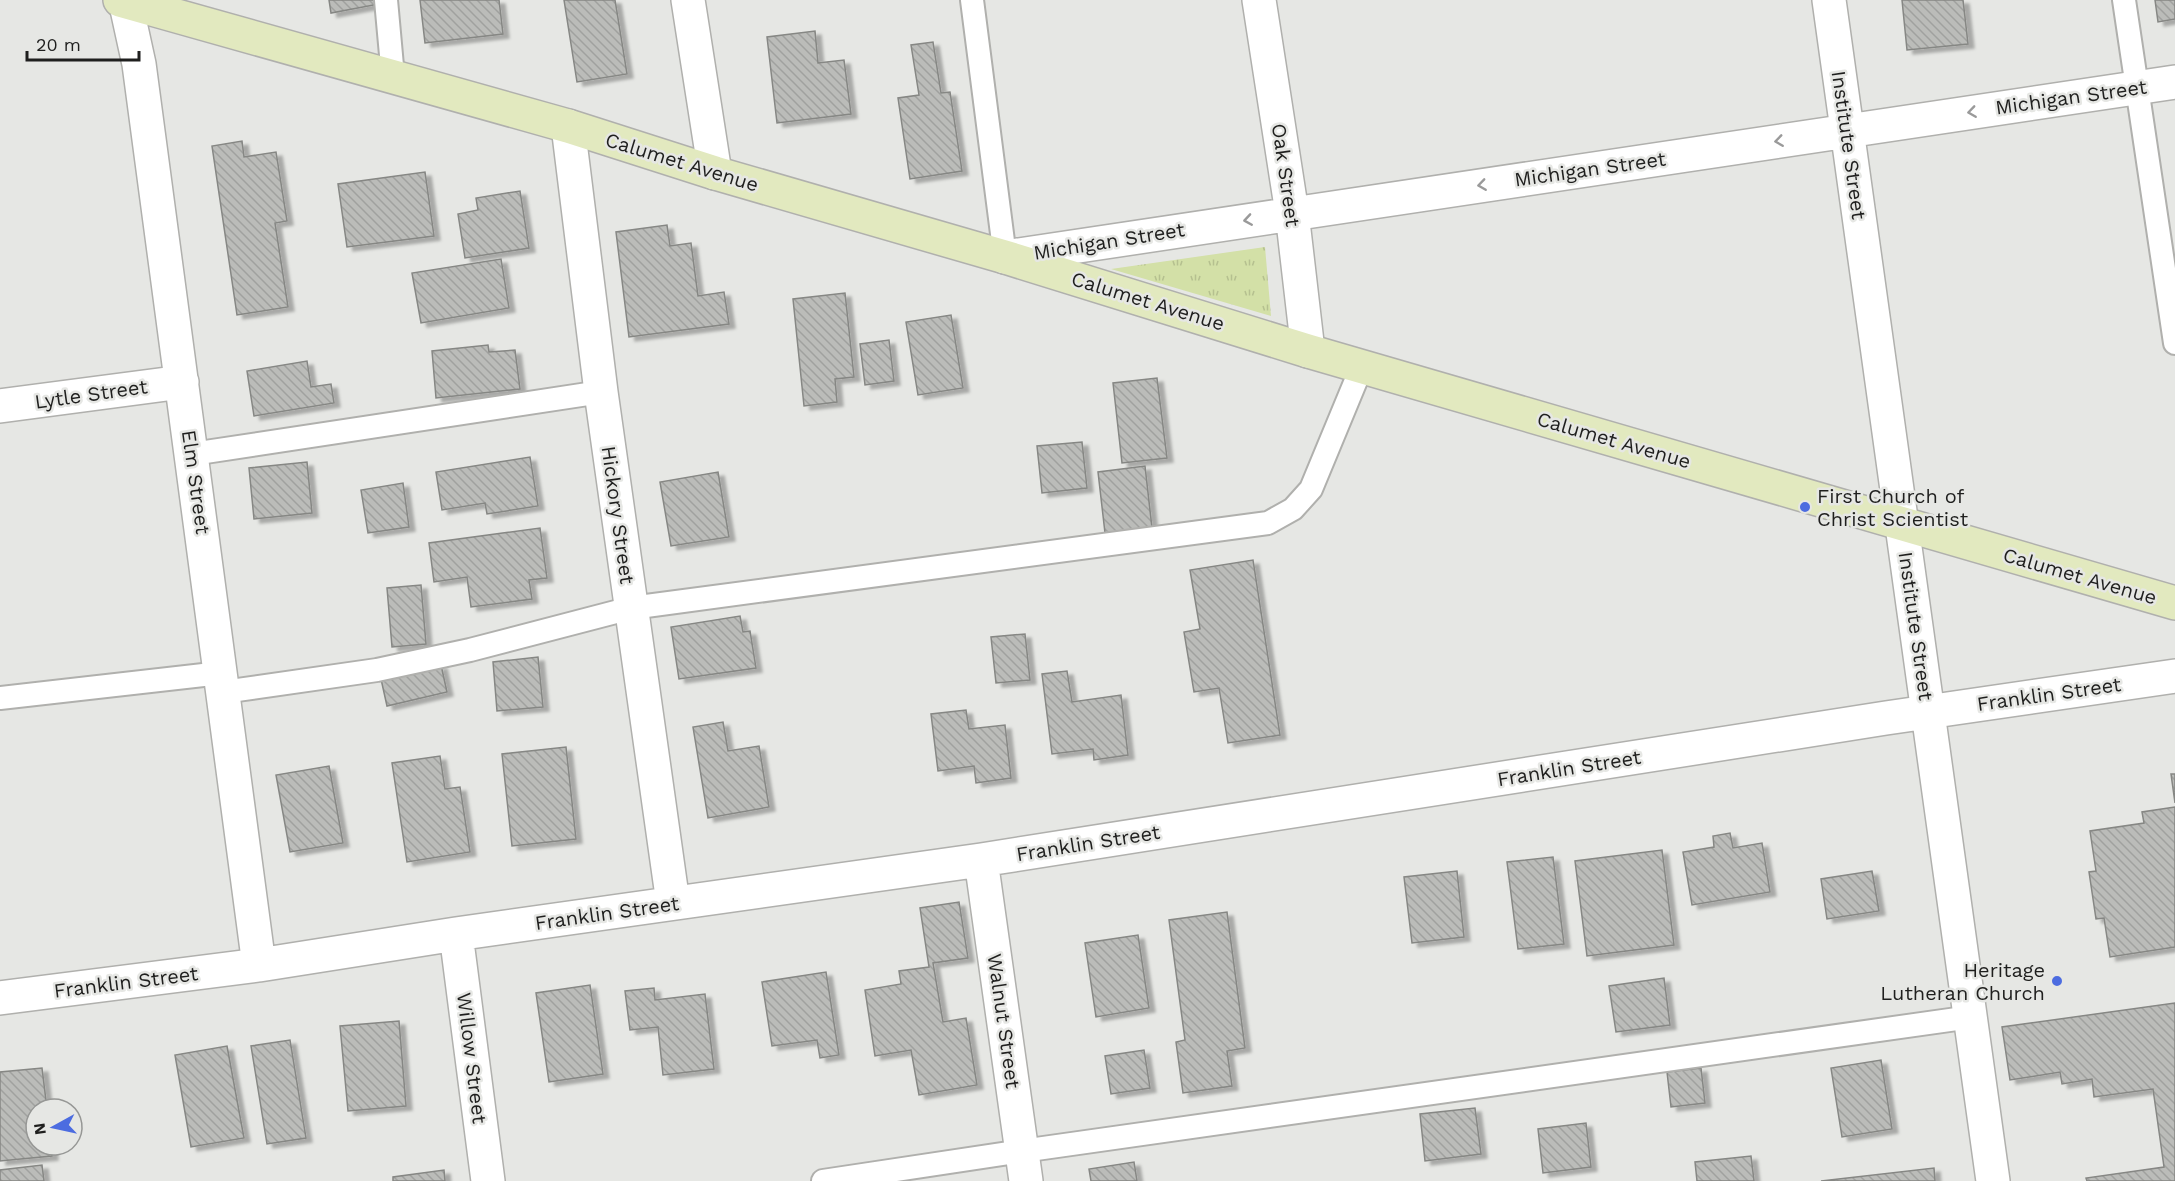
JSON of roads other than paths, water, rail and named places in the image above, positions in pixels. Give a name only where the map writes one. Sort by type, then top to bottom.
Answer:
[{"type":"main road","name":"Calumet Avenue","points":[[123,0],[568,126],[715,173],[1005,257],[1308,351],[2175,603]]},
{"type":"street","name":"Elm Street","points":[[123,0],[139,64],[259,965]]},
{"type":"street","points":[[688,0],[715,173]]},
{"type":"street","name":"Oak Street","points":[[1259,0],[1292,213],[1308,351]]},
{"type":"street","name":"Institute Street","points":[[1829,0],[1993,1181]]},
{"type":"street","name":"Michigan Street","points":[[1005,257],[2175,81]]},
{"type":"street","name":"Hickory Street","points":[[568,126],[601,392],[673,903]]},
{"type":"street","name":"Lytle Street","points":[[0,406],[183,382]]},
{"type":"street","name":"Franklin Street","points":[[0,998],[259,965],[456,934],[981,860],[1928,712],[2175,676]]},
{"type":"street","name":"Walnut Street","points":[[981,860],[1024,1166]]},
{"type":"street","name":"Willow Street","points":[[456,934],[488,1181]]},
{"type":"lane","points":[[386,0],[393,78]]},
{"type":"lane","points":[[972,0],[1005,257]]},
{"type":"lane","points":[[2124,0],[2175,343]]},
{"type":"lane","points":[[0,698],[377,670],[470,650],[631,608],[1268,523],[1293,509],[1311,489],[1362,366]]},
{"type":"lane","points":[[192,454],[601,392]]},
{"type":"lane","points":[[824,1181],[1024,1166],[1971,1017]]},
{"type":"place","name":"First Church of Christ Scientist","points":[[1805,507]]},
{"type":"place","name":"Heritage Lutheran Church","points":[[2057,981]]}]
